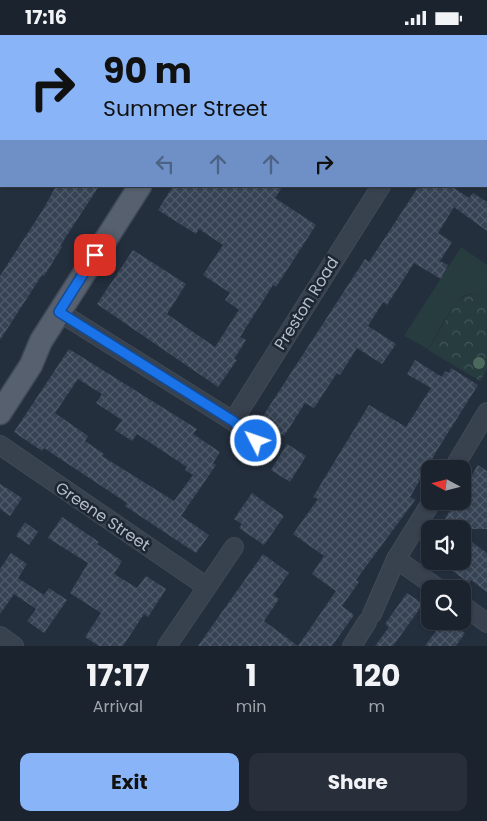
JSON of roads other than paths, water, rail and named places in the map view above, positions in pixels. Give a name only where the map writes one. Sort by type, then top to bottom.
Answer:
[{"type":"main road","points":[[0,413],[31,365],[40,341],[139,187]]},
{"type":"street","name":"Preston Road","points":[[233,421],[380,187]]},
{"type":"street","points":[[59,312],[233,421],[256,441]]},
{"type":"street","points":[[461,460],[480,440],[487,412]]},
{"type":"street","name":"Greene Street","points":[[0,445],[207,587]]},
{"type":"street","points":[[352,646],[370,618],[396,559],[426,510]]},
{"type":"street","points":[[167,646],[234,547]]},
{"type":"street","points":[[396,559],[426,580]]},
{"type":"street","points":[[471,611],[487,623]]},
{"type":"street","points":[[0,636],[14,646]]}]
